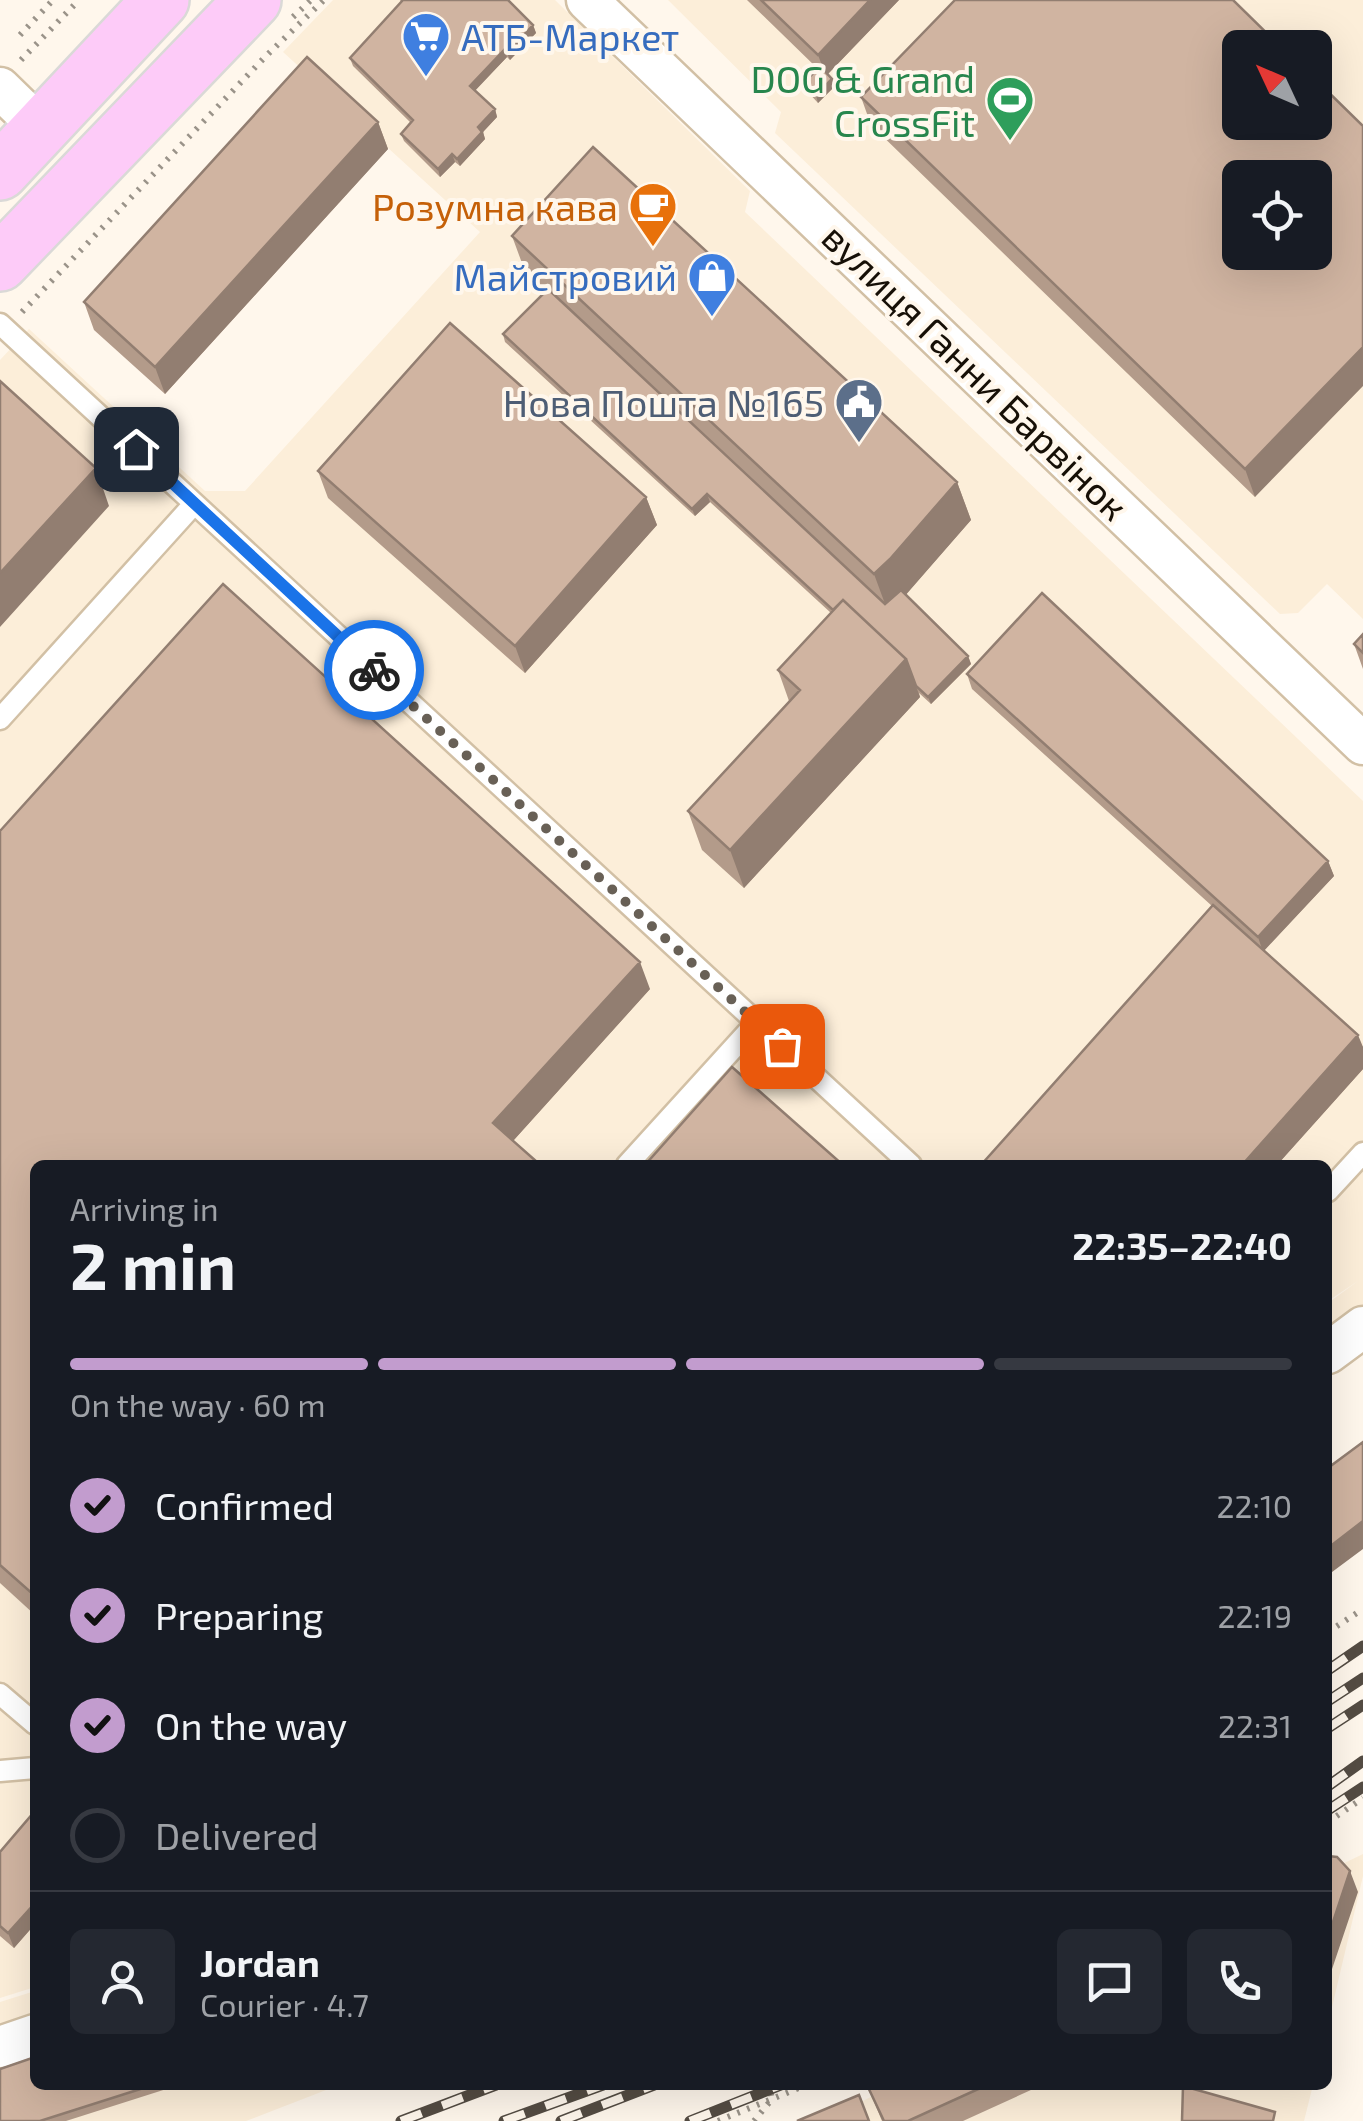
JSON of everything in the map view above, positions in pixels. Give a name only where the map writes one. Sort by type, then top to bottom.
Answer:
[{"type":"main road","points":[[0,172],[161,0]]},
{"type":"main road","points":[[25,273],[252,0]]},
{"type":"street","name":"вулиця Ганни Барвінок","points":[[587,0],[1363,744]]},
{"type":"street","points":[[7,78],[41,128]]},
{"type":"street","points":[[1332,1350],[1363,1327]]},
{"type":"street","points":[[0,2047],[30,2036]]},
{"type":"lane","points":[[0,324],[906,1160]]},
{"type":"lane","points":[[0,719],[194,504]]},
{"type":"lane","points":[[631,1160],[757,1022]]},
{"type":"lane","points":[[1332,1187],[1363,1154]]},
{"type":"lane","points":[[0,1694],[30,1720]]},
{"type":"lane","points":[[0,1770],[30,1768]]},
{"type":"path","points":[[20,34],[54,0]]},
{"type":"path","points":[[7,78],[80,0]]},
{"type":"path","points":[[25,273],[269,60],[324,0]]},
{"type":"path","points":[[1332,1629],[1363,1609]]},
{"type":"path","points":[[1332,1819],[1363,1798]]},
{"type":"path","points":[[769,2090],[772,2099]]},
{"type":"path","points":[[718,2121],[794,2090]]},
{"type":"path","points":[[754,2121],[772,2099]]},
{"type":"shaded area","points":[[333,0],[555,0],[750,191],[745,212],[1363,801],[1363,1309],[1332,1332],[1332,1300],[1358,1281],[1332,1298],[1332,1160],[30,1160],[30,1989],[0,1998],[0,360],[29,329],[205,491],[245,491],[480,232],[283,52]]},
{"type":"shaded area","points":[[668,0],[1363,0],[1363,619],[1327,584],[1298,613],[1280,614],[775,133],[781,112]]},
{"type":"shaded area","points":[[1363,1854],[1363,1876],[1332,2007],[1332,1869]]},
{"type":"shaded area","points":[[30,1993],[30,2090],[326,2090],[246,2121],[0,2121],[0,2002]]},
{"type":"shaded area","points":[[884,2090],[1312,2090],[1304,2121],[824,2121]]},
{"type":"building","name":"АТБ-Маркет","points":[[403,0],[508,0],[533,25],[470,86],[495,109],[478,127],[482,132],[457,159],[452,154],[438,169],[401,134],[413,120],[350,58]]},
{"type":"building","points":[[761,0],[870,0],[818,55]]},
{"type":"building","points":[[955,0],[1233,0],[1264,30],[1222,30],[1222,140],[1332,140],[1332,96],[1363,126],[1363,347],[1245,469],[861,97]]},
{"type":"building","points":[[307,57],[378,122],[155,367],[84,302]]},
{"type":"building","points":[[820,66],[832,79],[816,95],[804,83]]},
{"type":"building","points":[[593,147],[957,482],[874,574],[512,236]]},
{"type":"building","points":[[548,289],[885,604],[901,590],[968,656],[928,697],[916,686],[906,659],[843,600],[833,610],[707,494],[692,509],[503,334]]},
{"type":"building","points":[[450,323],[646,497],[515,646],[318,471]]},
{"type":"building","points":[[0,381],[96,468],[0,573]]},
{"type":"building","points":[[223,584],[640,962],[493,1123],[535,1160],[30,1160],[30,1592],[0,1565],[0,831]]},
{"type":"building","points":[[1042,593],[1328,861],[1258,937],[967,674]]},
{"type":"building","points":[[843,600],[906,659],[730,850],[688,811],[800,690],[778,670]]},
{"type":"building","points":[[1363,634],[1363,653],[1354,644]]},
{"type":"building","points":[[1213,905],[1358,1035],[1246,1160],[985,1160]]},
{"type":"building","points":[[732,1067],[837,1160],[649,1160]]},
{"type":"building","points":[[1363,1442],[1363,1521],[1332,1545],[1332,1465]]},
{"type":"building","points":[[30,1817],[30,1909],[8,1933],[0,1926],[0,1852]]},
{"type":"building","points":[[1332,1856],[1350,1871],[1332,1925]]},
{"type":"building","points":[[30,2059],[30,2090],[137,2090],[40,2121],[0,2121],[0,2069]]},
{"type":"building","points":[[869,2090],[976,2090],[908,2121],[884,2121]]},
{"type":"building","points":[[1183,2090],[1197,2090],[1275,2112],[1273,2121],[1182,2121]]},
{"type":"building","points":[[859,2095],[869,2121],[797,2121]]},
{"type":"railway","points":[[1332,1667],[1363,1646]]},
{"type":"railway","points":[[1332,1698],[1363,1678]]},
{"type":"railway","points":[[1332,1725],[1363,1705]]},
{"type":"railway","points":[[1332,1783],[1363,1761]]},
{"type":"railway","points":[[1332,1807],[1363,1787]]},
{"type":"railway","points":[[401,2121],[483,2090]]},
{"type":"railway","points":[[504,2121],[589,2090]]},
{"type":"railway","points":[[561,2121],[641,2090]]},
{"type":"railway","points":[[690,2121],[768,2090]]},
{"type":"way so far","points":[[374,670],[782,1046]]},
{"type":"place","name":"АТБ-Маркет","points":[[426,78]]},
{"type":"place","name":"DOG & Grand CrossFit","points":[[1010,142]]},
{"type":"place","name":"Розумна кава","points":[[653,248]]},
{"type":"place","name":"Майстровий","points":[[712,318]]},
{"type":"place","name":"Нова Пошта №165","points":[[859,444]]},
{"type":"route","points":[[136,449],[374,670]]}]
